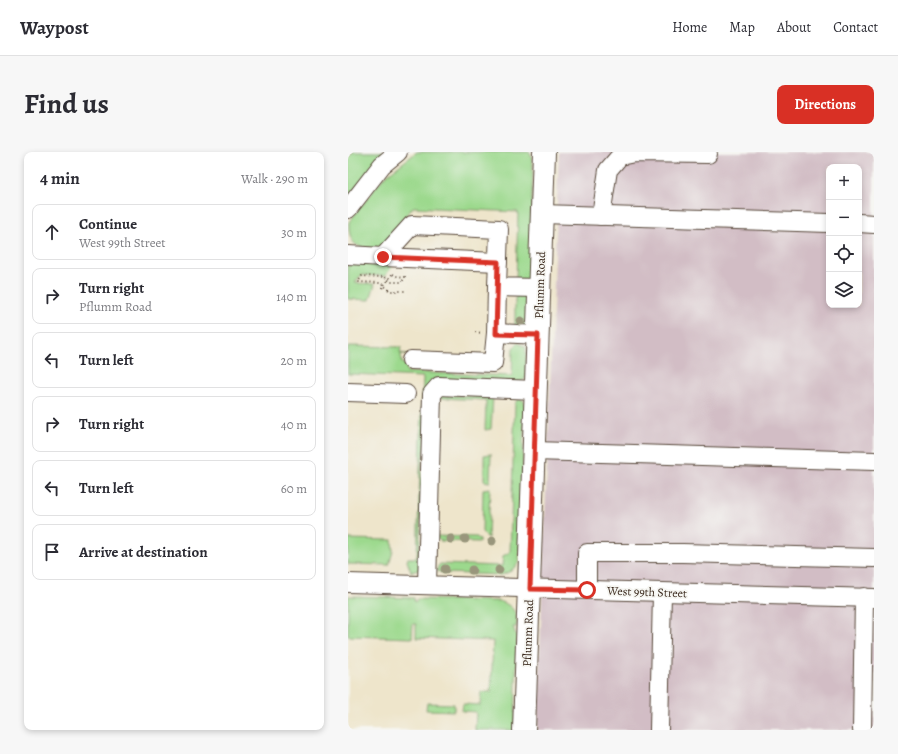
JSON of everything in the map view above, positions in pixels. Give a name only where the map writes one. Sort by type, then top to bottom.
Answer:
[{"type":"main road","name":"Pflumm Road","points":[[524,730],[544,152]]},
{"type":"street","points":[[348,209],[372,177],[398,152]]},
{"type":"street","points":[[602,216],[608,170],[620,156],[634,153],[708,154]]},
{"type":"street","points":[[542,214],[826,223]]},
{"type":"street","points":[[862,223],[874,224]]},
{"type":"street","points":[[383,257],[412,225],[499,229],[496,334],[493,364],[411,360]]},
{"type":"street","points":[[348,254],[498,262]]},
{"type":"street","points":[[497,287],[539,288]]},
{"type":"street","points":[[496,334],[538,335]]},
{"type":"street","points":[[427,585],[432,394],[439,386],[536,390]]},
{"type":"street","points":[[348,392],[406,394]]},
{"type":"street","points":[[534,451],[874,461]]},
{"type":"street","points":[[587,590],[587,553],[874,558]]},
{"type":"street","name":"West 99th Street","points":[[348,583],[869,598]]},
{"type":"street","points":[[659,730],[662,593]]},
{"type":"street","points":[[862,730],[869,598]]},
{"type":"path","points":[[383,287],[388,280],[392,274],[405,277],[402,282],[391,282],[388,280],[385,277],[362,276],[358,282],[381,283],[383,287],[390,291],[405,291]]},
{"type":"shaded area","points":[[559,152],[874,152],[874,730],[537,730]]},
{"type":"green space","points":[[353,152],[386,152],[348,198],[348,159]]},
{"type":"green space","points":[[417,152],[530,152],[533,164],[529,280],[516,280],[518,212],[413,207],[381,248],[362,247],[354,243],[349,231],[349,222],[384,177]]},
{"type":"green space","points":[[348,262],[394,264],[385,276],[361,275],[355,283],[375,284],[370,300],[348,299]]},
{"type":"green space","points":[[525,295],[528,298],[527,327],[515,326],[515,299],[516,296]]},
{"type":"green space","points":[[518,343],[526,347],[526,378],[521,382],[438,379],[422,462],[419,570],[411,572],[407,561],[408,558],[417,558],[423,377],[348,374],[348,346],[401,347],[400,353],[407,354],[401,354],[402,363],[407,364],[407,372],[512,376],[513,348]]},
{"type":"green space","points":[[440,395],[493,397],[491,429],[485,430],[486,400],[439,398]]},
{"type":"green space","points":[[519,399],[523,400],[525,403],[519,562],[511,571],[502,575],[443,573],[437,571],[440,564],[502,566],[503,556],[510,552],[515,403]]},
{"type":"green space","points":[[491,454],[490,482],[484,481],[484,455]]},
{"type":"green space","points":[[490,488],[488,538],[482,532],[483,489]]},
{"type":"green space","points":[[435,536],[477,537],[480,542],[440,541]]},
{"type":"green space","points":[[348,539],[392,540],[393,551],[389,565],[348,564]]},
{"type":"green space","points":[[348,596],[414,598],[414,601],[416,602],[417,599],[499,601],[511,607],[517,618],[516,627],[513,627],[517,637],[515,730],[475,730],[476,712],[462,711],[463,704],[480,705],[481,692],[491,692],[493,641],[416,638],[416,624],[413,624],[412,638],[348,636]]},
{"type":"green space","points":[[427,703],[454,704],[454,711],[426,710]]},
{"type":"route","points":[[383,257],[498,262],[496,334],[538,335],[530,589],[587,590]]}]
